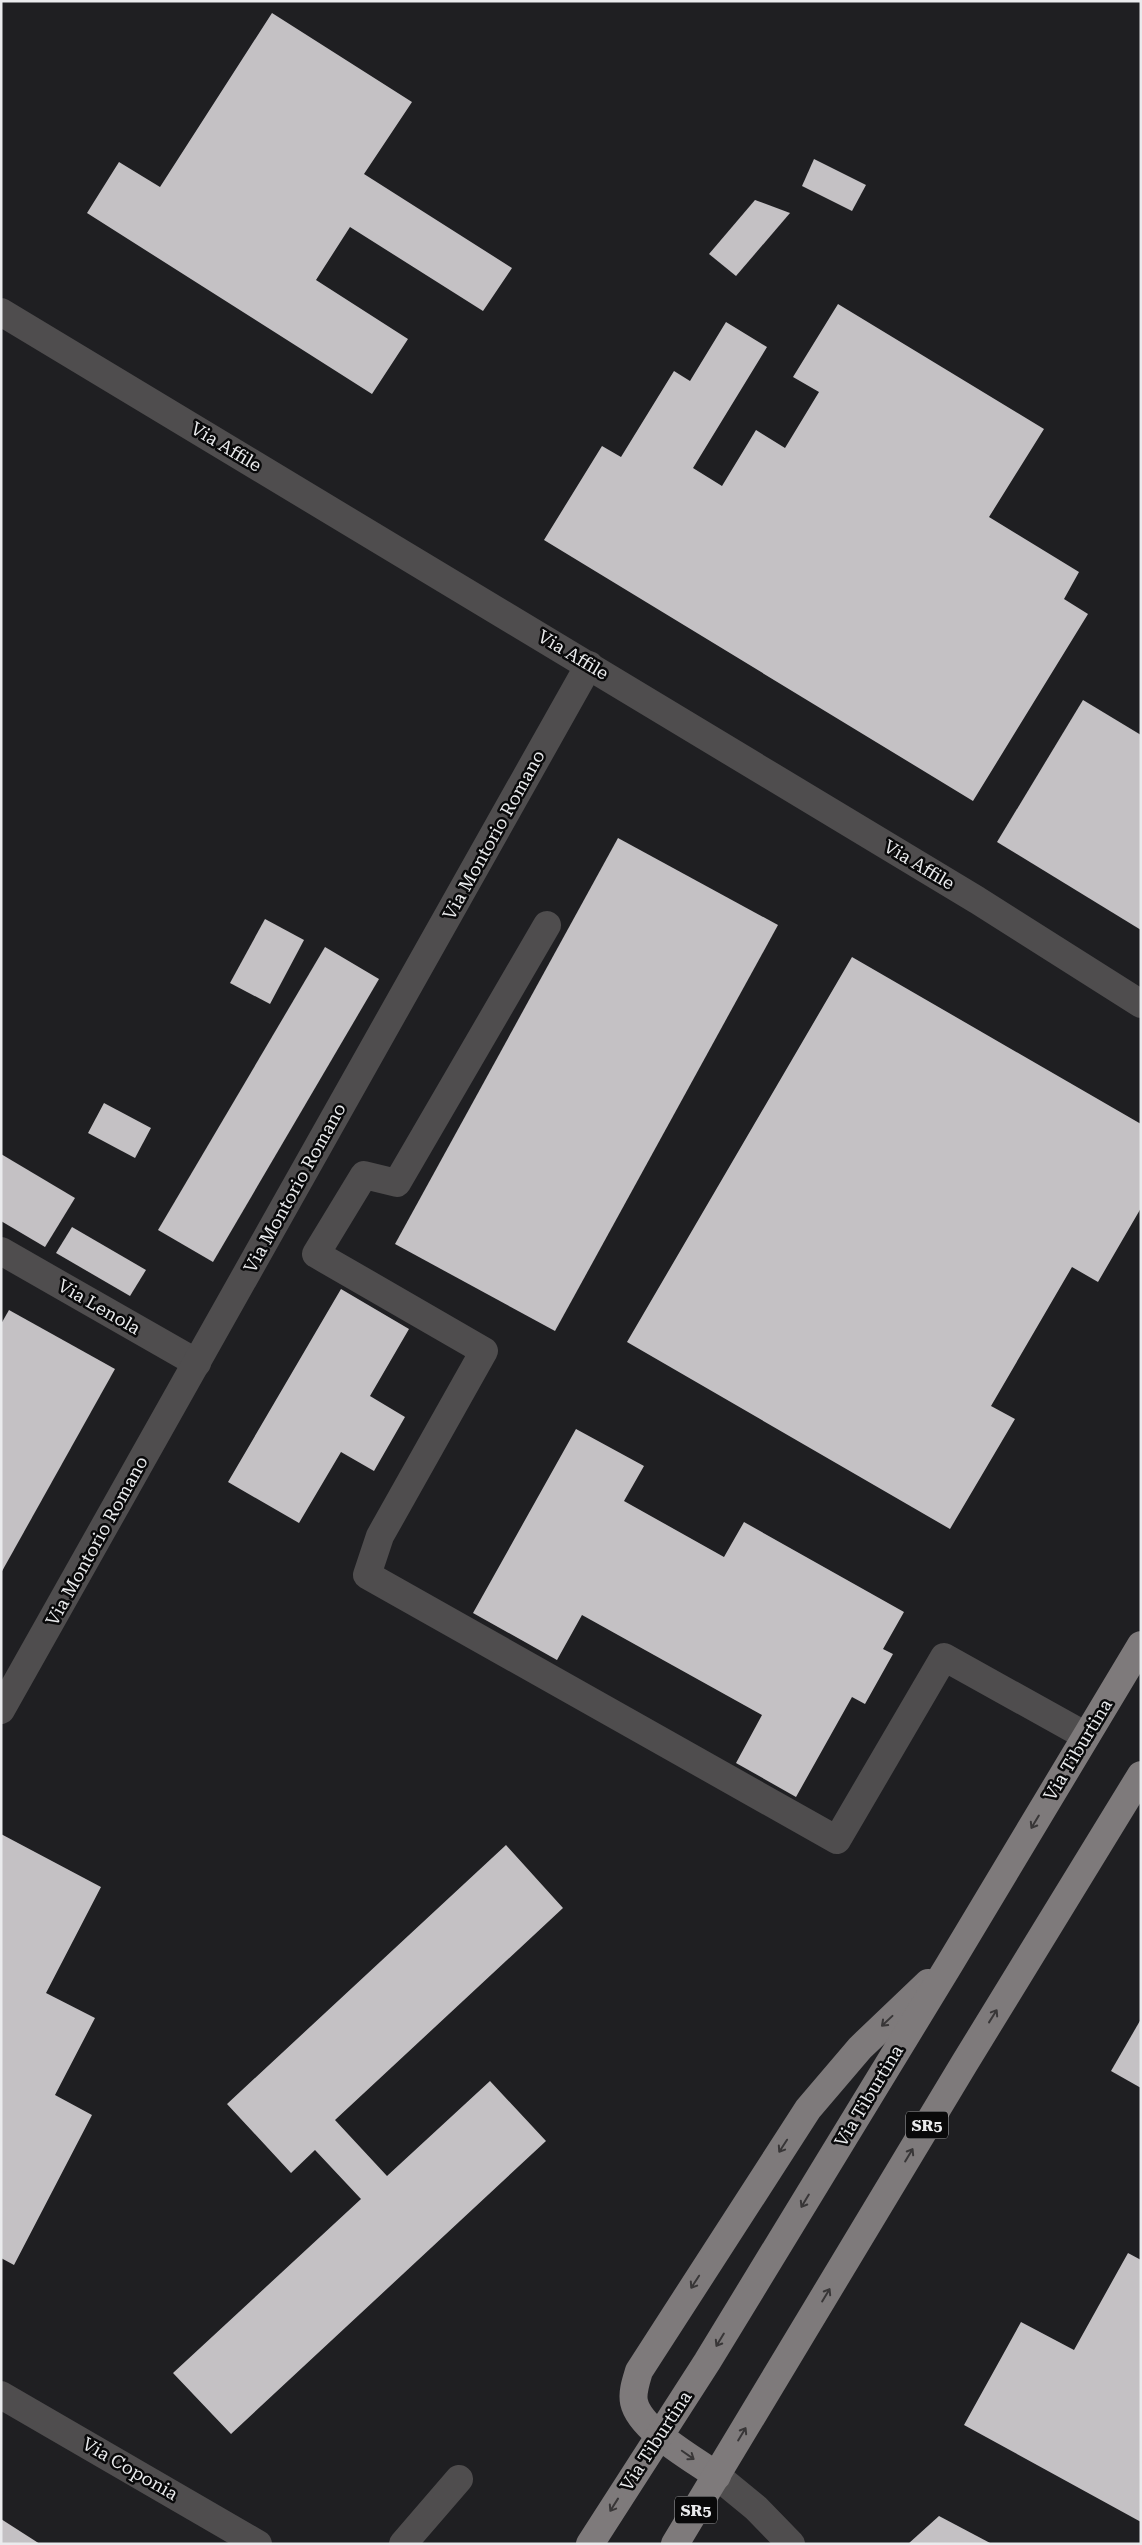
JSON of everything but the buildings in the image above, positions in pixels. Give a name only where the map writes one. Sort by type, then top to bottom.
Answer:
[{"type":"main road","name":"Via Tiburtina","points":[[590,2544],[712,2353],[949,1965],[1141,1645]]},
{"type":"main road","name":"SR5","points":[[674,2544],[1141,1775]]},
{"type":"main road","points":[[717,2476],[659,2435],[638,2414],[634,2401],[635,2388],[644,2360],[794,2128],[818,2096],[866,2041],[949,1965]]},
{"type":"street","name":"Via Affile","points":[[1,312],[977,900],[1141,1004]]},
{"type":"street","name":"Via Montorio Romano","points":[[1,1710],[589,665]]},
{"type":"street","points":[[547,925],[397,1183],[364,1175],[316,1254],[484,1351],[380,1536],[367,1575],[837,1840],[944,1657],[1086,1736]]},
{"type":"street","name":"Via Lenola","points":[[1,1251],[197,1363]]},
{"type":"street","name":"Via Coponia","points":[[1,2395],[258,2544]]},
{"type":"street","points":[[717,2476],[756,2508],[791,2544]]},
{"type":"street","points":[[403,2544],[460,2479]]}]
